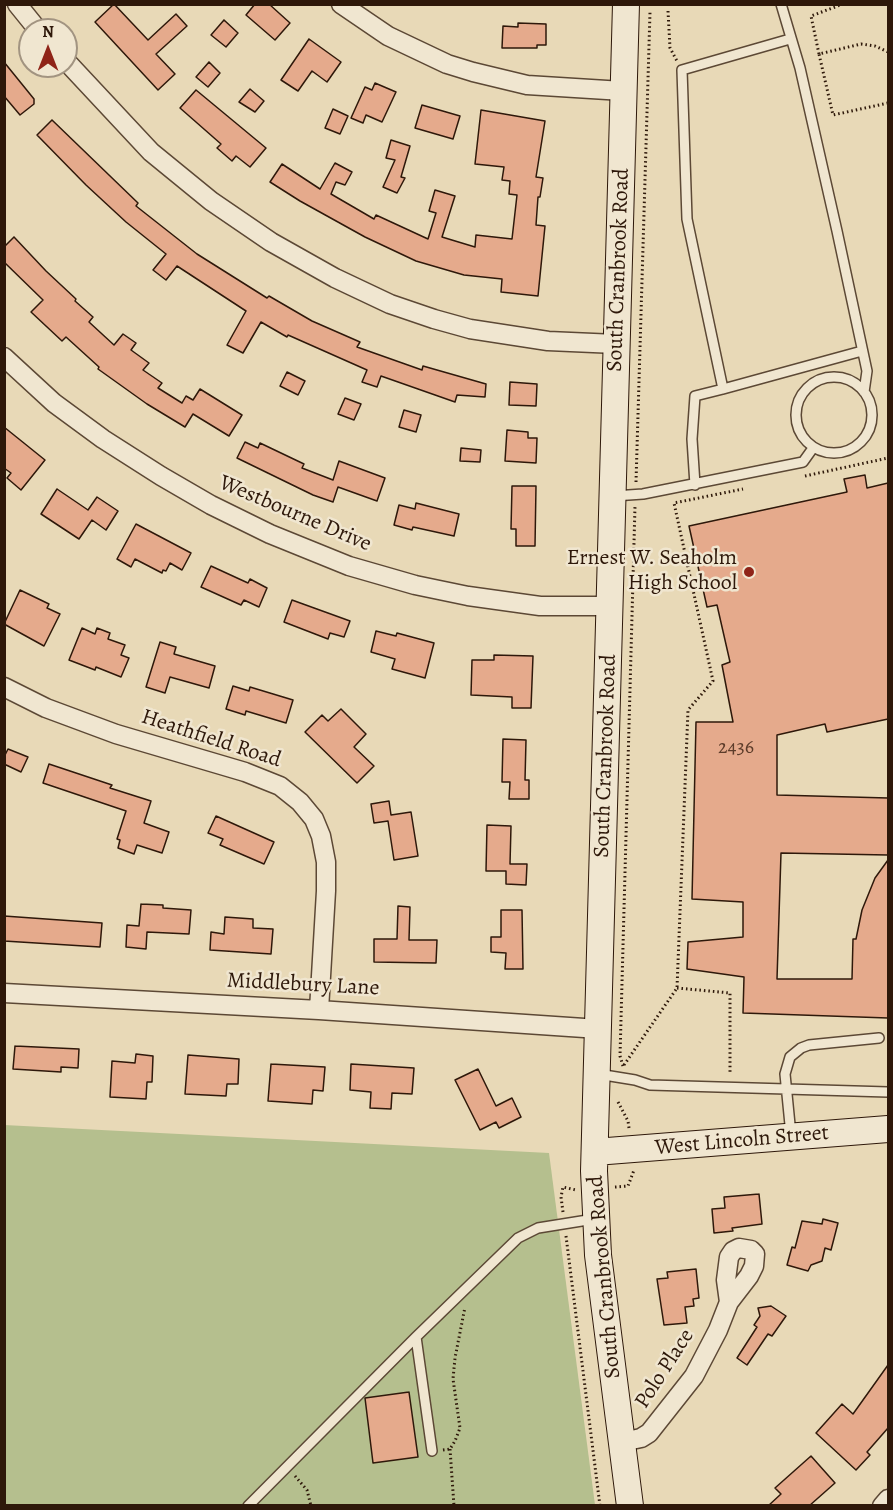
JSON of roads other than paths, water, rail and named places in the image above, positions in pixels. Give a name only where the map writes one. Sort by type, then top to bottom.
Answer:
[{"type":"street","points":[[17,4],[28,18]]},
{"type":"street","points":[[341,4],[388,36],[447,64],[527,85],[623,91]]},
{"type":"street","name":"South Cranbrook Road","points":[[630,1506],[598,1255],[595,1152],[609,1071],[599,1029],[623,91],[638,8]]},
{"type":"street","points":[[78,74],[150,152],[211,201],[271,242],[335,278],[390,304],[470,329],[548,341],[616,344]]},
{"type":"street","name":"Westbourne Drive","points":[[4,357],[54,403],[103,439],[211,505],[270,534],[349,566],[426,588],[468,597],[540,606],[610,606]]},
{"type":"street","name":"Heathfield Road","points":[[4,687],[46,708],[116,734],[245,772],[280,786],[300,802],[314,819],[321,836],[326,862],[319,1010]]},
{"type":"street","name":"Middlebury Lane","points":[[4,993],[319,1010],[599,1029]]},
{"type":"street","name":"West Lincoln Street","points":[[595,1152],[888,1129]]},
{"type":"street","name":"Polo Place","points":[[622,1442],[640,1438],[657,1426],[694,1376],[718,1330],[729,1302]]},
{"type":"street","points":[[882,1506],[888,1499]]},
{"type":"lane","points":[[781,4],[800,68],[867,371],[864,392]]},
{"type":"lane","points":[[723,389],[687,219],[682,70],[790,39]]},
{"type":"lane","points":[[694,485],[695,396],[862,351]]},
{"type":"lane","points":[[833,376],[856,383],[864,392],[871,404],[872,416],[870,429],[862,441],[852,449],[839,453],[826,453],[813,448],[801,434],[795,416],[802,393],[810,385],[833,376]]},
{"type":"lane","points":[[612,496],[635,496],[803,462],[813,448]]},
{"type":"lane","points":[[791,1137],[785,1089],[786,1067],[790,1057],[801,1048],[879,1038]]},
{"type":"lane","points":[[609,1071],[650,1085],[888,1092]]},
{"type":"lane","points":[[248,1506],[518,1238],[538,1228],[596,1219]]},
{"type":"lane","points":[[416,1337],[432,1451]]},
{"type":"place","name":"Ernest W. Seaholm High School","points":[[749,572]]}]
